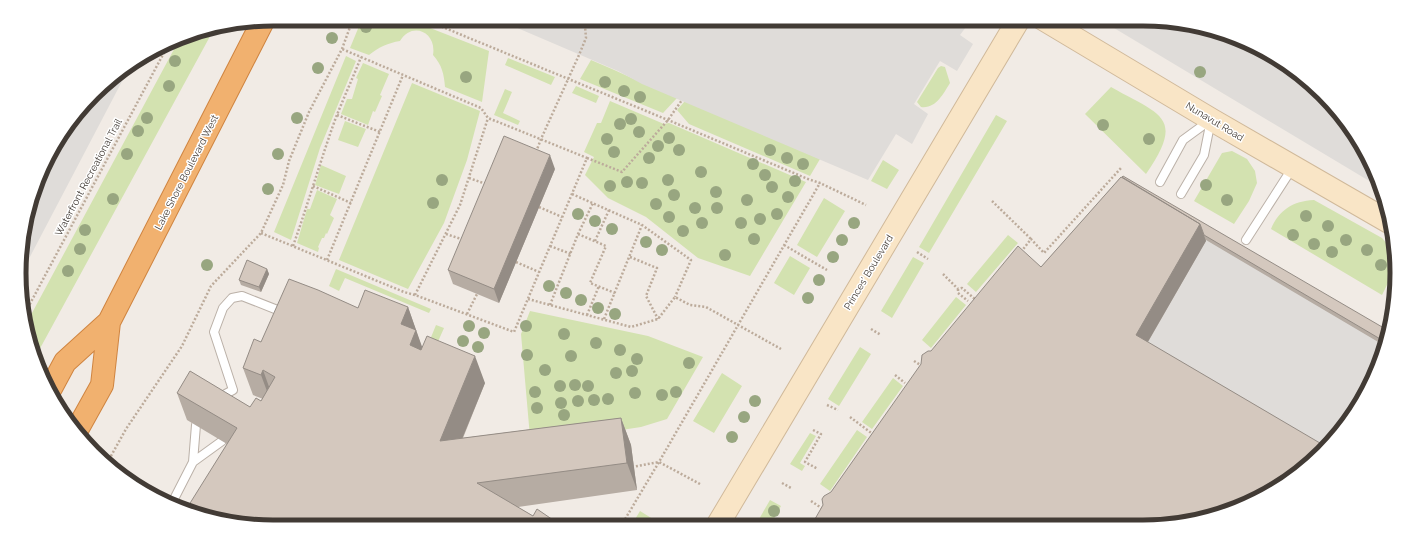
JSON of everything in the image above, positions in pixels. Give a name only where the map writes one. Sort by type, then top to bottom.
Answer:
[{"type":"highway","name":"Lake Shore Boulevard West","points":[[53,385],[65,362],[109,322],[260,27]]},
{"type":"highway","name":"Lake Shore Boulevard West","points":[[79,426],[102,385],[109,322]]},
{"type":"street","name":"Princes' Boulevard","points":[[721,520],[1015,26]]},
{"type":"street","name":"Nunavut Road","points":[[1055,26],[1212,120],[1384,219]]},
{"type":"lane","points":[[1160,182],[1183,140],[1212,120]]},
{"type":"lane","points":[[1181,194],[1204,156],[1212,120]]},
{"type":"lane","points":[[1246,240],[1293,167]]},
{"type":"lane","points":[[209,404],[233,394],[214,332],[223,308],[232,298],[242,296],[294,317]]},
{"type":"lane","points":[[174,499],[193,462],[196,425]]},
{"type":"lane","points":[[193,462],[222,441]]},
{"type":"path","points":[[110,459],[126,430],[182,346],[212,286],[261,233],[283,185],[289,161],[310,112],[342,49],[350,26]]},
{"type":"path","points":[[440,26],[820,183],[866,205]]},
{"type":"path","points":[[535,155],[586,38],[585,26]]},
{"type":"path","points":[[342,49],[481,108],[488,118],[622,172],[668,120],[682,100]]},
{"type":"path","name":"Waterfront Recreational Trail","points":[[28,307],[164,51]]},
{"type":"path","points":[[293,246],[337,115],[362,57]]},
{"type":"path","points":[[327,260],[403,75]]},
{"type":"path","points":[[337,115],[380,132]]},
{"type":"path","points":[[415,295],[460,205],[488,118]]},
{"type":"path","points":[[261,233],[404,292],[514,332],[587,158]]},
{"type":"path","points":[[992,201],[1044,253],[1121,168]]},
{"type":"path","points":[[469,178],[488,185]]},
{"type":"path","points":[[625,520],[820,183]]},
{"type":"path","points":[[313,186],[351,203]]},
{"type":"path","points":[[528,299],[631,327],[658,319],[675,297],[691,260],[642,225],[572,194]]},
{"type":"path","points":[[550,305],[578,234],[593,203]]},
{"type":"path","points":[[539,207],[562,217]]},
{"type":"path","points":[[595,241],[610,210]]},
{"type":"path","points":[[604,319],[642,225]]},
{"type":"path","points":[[446,234],[470,243]]},
{"type":"path","points":[[578,234],[606,246],[590,283],[615,293]]},
{"type":"path","points":[[1017,256],[1031,239]]},
{"type":"path","points":[[784,244],[827,270]]},
{"type":"path","points":[[550,246],[570,254]]},
{"type":"path","points":[[917,252],[928,259]]},
{"type":"path","points":[[630,257],[657,268],[646,296],[658,319]]},
{"type":"path","points":[[516,262],[539,272]]},
{"type":"path","points":[[943,274],[958,289],[958,292],[968,301]]},
{"type":"path","points":[[587,315],[599,286]]},
{"type":"path","points":[[958,289],[962,288],[979,302]]},
{"type":"path","points":[[467,314],[477,294]]},
{"type":"path","points":[[675,297],[690,305],[706,306],[781,349]]},
{"type":"path","points":[[871,329],[881,335]]},
{"type":"path","points":[[914,361],[924,369]]},
{"type":"path","points":[[895,375],[905,383]]},
{"type":"path","points":[[827,405],[838,410]]},
{"type":"path","points":[[850,417],[876,437]]},
{"type":"path","points":[[813,430],[821,434],[805,462],[818,469]]},
{"type":"path","points":[[626,468],[659,462],[700,484]]},
{"type":"path","points":[[782,483],[791,488]]},
{"type":"path","points":[[811,501],[824,510]]},
{"type":"path","points":[[822,515],[828,505]]},
{"type":"green space","points":[[359,26],[425,26],[489,51],[482,102],[445,87],[439,62],[433,55],[431,40],[422,32],[411,32],[405,35],[400,41],[384,46],[369,55],[350,48]]},
{"type":"green space","points":[[212,34],[39,351],[30,316],[176,46]]},
{"type":"green space","points":[[346,56],[356,61],[320,148],[291,240],[274,232]]},
{"type":"green space","points":[[508,58],[555,77],[551,85],[505,65]]},
{"type":"green space","points":[[591,60],[677,98],[663,113],[580,79]]},
{"type":"green space","points":[[363,63],[389,74],[380,95],[382,96],[375,112],[373,111],[368,125],[341,114],[347,99],[352,99],[358,79],[356,78]]},
{"type":"green space","points":[[941,66],[945,67],[950,83],[942,96],[935,103],[931,106],[921,107],[917,102],[938,68]]},
{"type":"green space","points":[[412,83],[480,111],[467,160],[444,223],[408,289],[339,260]]},
{"type":"green space","points":[[576,86],[599,96],[596,103],[572,93]]},
{"type":"green space","points":[[1111,87],[1143,104],[1162,119],[1165,128],[1164,140],[1158,155],[1146,174],[1085,114]]},
{"type":"green space","points":[[505,89],[512,92],[503,113],[520,121],[518,125],[494,115]]},
{"type":"green space","points":[[610,101],[664,124],[669,123],[806,182],[750,276],[698,258],[646,217],[608,198],[585,175],[594,157],[584,152],[597,123],[601,123]]},
{"type":"green space","points":[[685,101],[820,159],[810,176],[689,124],[677,110]]},
{"type":"green space","points":[[996,115],[1007,121],[929,253],[919,247]]},
{"type":"green space","points":[[345,121],[366,129],[358,147],[338,140]]},
{"type":"green space","points":[[1232,151],[1247,159],[1255,171],[1257,183],[1249,201],[1234,224],[1194,201],[1222,153]]},
{"type":"green space","points":[[883,160],[899,170],[887,189],[871,181]]},
{"type":"green space","points":[[321,165],[346,176],[339,194],[315,185]]},
{"type":"green space","points":[[317,190],[337,199],[330,215],[334,218],[327,234],[326,233],[324,238],[322,238],[318,247],[318,252],[297,243],[307,209],[310,209]]},
{"type":"green space","points":[[824,198],[845,211],[817,257],[797,245]]},
{"type":"green space","points":[[1314,200],[1382,238],[1388,247],[1390,273],[1390,278],[1382,295],[1271,229],[1278,217],[1288,208],[1300,202]]},
{"type":"green space","points":[[1008,235],[1018,243],[976,292],[967,284]]},
{"type":"green space","points":[[790,256],[810,268],[794,295],[774,283]]},
{"type":"green space","points":[[913,257],[924,263],[892,318],[881,311]]},
{"type":"green space","points":[[336,269],[431,309],[429,313],[345,278],[339,291],[329,286]]},
{"type":"green space","points":[[956,297],[966,305],[931,348],[922,340]]},
{"type":"green space","points":[[530,311],[648,336],[703,357],[667,419],[641,427],[543,442],[530,437],[521,334]]},
{"type":"green space","points":[[436,325],[444,328],[432,355],[425,352]]},
{"type":"green space","points":[[860,347],[871,354],[839,406],[828,399]]},
{"type":"green space","points":[[722,373],[742,386],[714,433],[693,421]]},
{"type":"green space","points":[[893,378],[903,386],[872,429],[862,422]]},
{"type":"green space","points":[[857,430],[867,437],[830,491],[820,484]]},
{"type":"green space","points":[[810,433],[816,436],[800,463],[805,466],[802,471],[790,464]]},
{"type":"green space","points":[[770,500],[781,506],[773,520],[758,520]]},
{"type":"green space","points":[[640,511],[655,520],[635,520]]},
{"type":"shaded area","points":[[512,26],[967,26],[960,35],[973,44],[957,71],[940,61],[914,104],[928,114],[912,144],[896,134],[868,180],[642,84],[618,71]]},
{"type":"shaded area","points":[[1111,26],[1175,28],[1207,34],[1238,45],[1266,59],[1306,87],[1329,110],[1357,150],[1373,183]]},
{"type":"shaded area","points":[[125,76],[27,263],[28,241],[34,209],[51,164],[59,149],[87,110],[110,87]]},
{"type":"shaded area","points":[[1211,232],[1382,336],[1371,368],[1357,396],[1329,436],[1313,452],[1142,352]]},
{"type":"building","points":[[504,136],[550,155],[494,289],[448,270]]},
{"type":"building","points":[[1123,176],[1384,328],[1381,340],[1204,235],[1200,224],[1122,177]]},
{"type":"building","points":[[1121,177],[1200,224],[1136,335],[1322,444],[1293,469],[1252,495],[1207,512],[1175,518],[1143,520],[814,520],[823,505],[822,499],[831,492],[921,364],[922,355],[928,351],[931,351],[1018,246],[1041,267]]},
{"type":"building","points":[[247,260],[267,269],[259,287],[239,280]]},
{"type":"building","points":[[289,279],[358,308],[365,290],[408,307],[401,324],[416,330],[410,345],[421,350],[427,336],[475,356],[440,441],[621,418],[627,463],[477,483],[533,516],[537,509],[553,520],[273,520],[241,518],[209,512],[189,505],[237,428],[177,393],[190,371],[250,407],[256,398],[261,401],[275,377],[263,370],[261,375],[243,368],[254,339],[261,342]]}]
